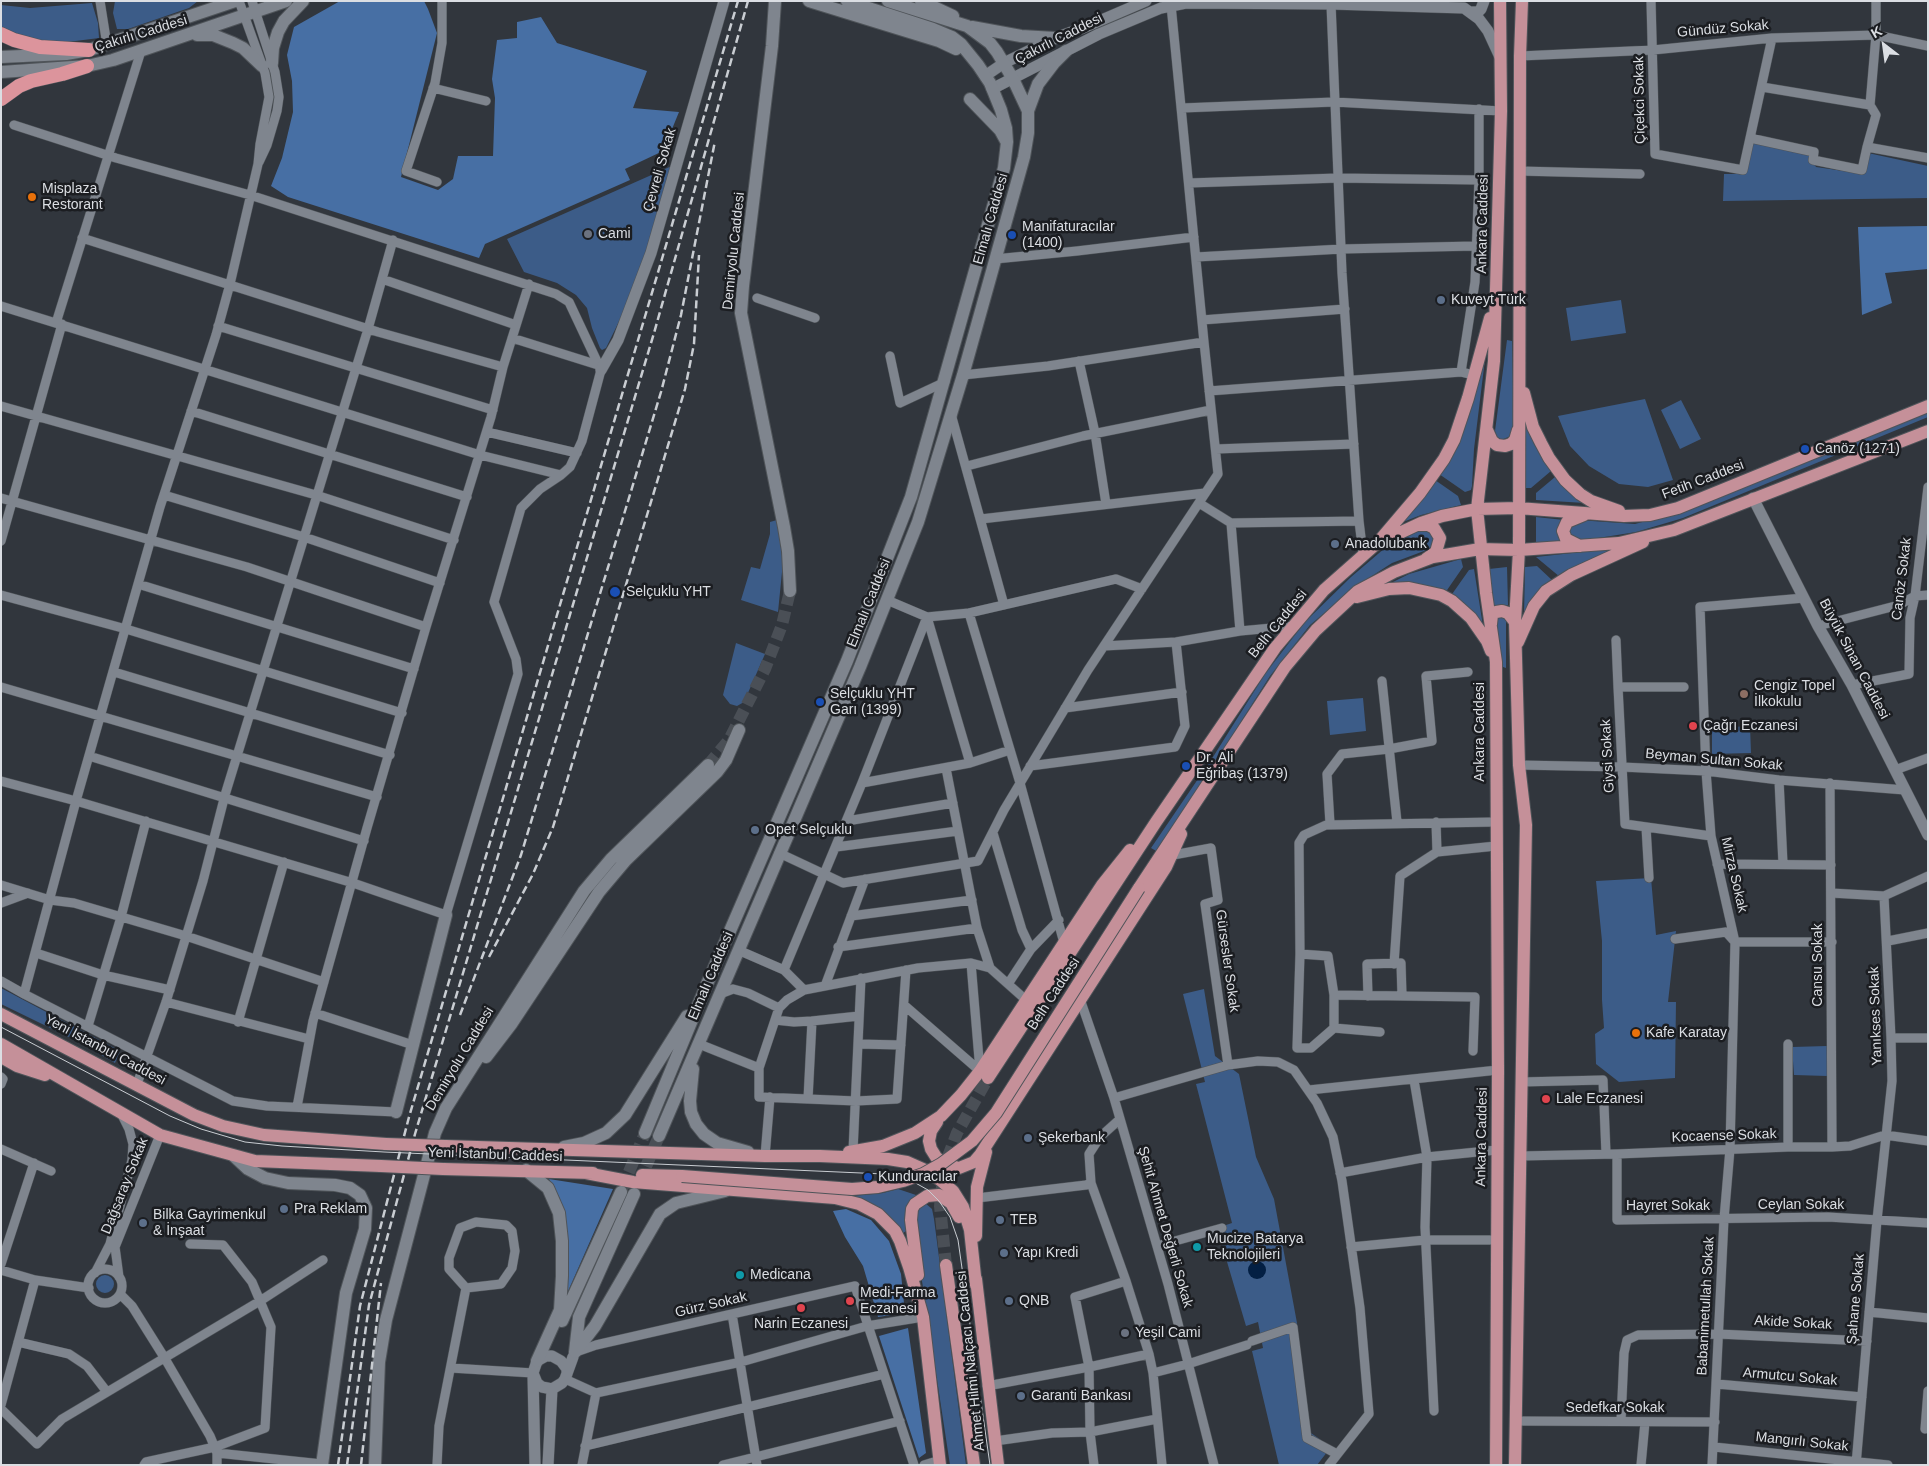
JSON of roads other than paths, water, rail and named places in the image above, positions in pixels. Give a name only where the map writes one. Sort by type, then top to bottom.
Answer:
[{"type":"highway","points":[[1,34],[14,40],[40,47],[89,50]]},
{"type":"highway","points":[[1,99],[19,86],[31,81],[88,66]]},
{"type":"main road","points":[[196,14],[210,1]]},
{"type":"main road","name":"Çakırlı Caddesi","points":[[1,57],[66,54],[89,50],[235,1]]},
{"type":"main road","name":"Çakırlı Caddesi","points":[[1,72],[88,66],[141,51],[250,10],[286,1]]},
{"type":"main road","points":[[184,36],[213,35],[243,48],[267,64],[278,32],[284,21],[304,1]]},
{"type":"main road","points":[[809,1],[939,41],[959,50],[981,70]]},
{"type":"main road","points":[[847,1],[942,32],[961,44],[981,70]]},
{"type":"main road","name":"Çakırlı Caddesi","points":[[888,1],[967,26],[990,43],[1004,63]]},
{"type":"main road","name":"Ankara Caddesi","points":[[1496,1465],[1498,1070],[1495,822],[1496,662],[1480,549],[1477,509],[1494,360],[1501,111],[1500,1]]},
{"type":"main road","points":[[1515,1465],[1526,825],[1519,765],[1515,622],[1519,550],[1519,171],[1522,1]]},
{"type":"main road","name":"Demiryolu Caddesi","points":[[776,2],[743,286],[742,313],[784,527],[790,591]]},
{"type":"main road","points":[[925,2],[948,13],[967,26],[1021,36],[1056,38]]},
{"type":"main road","points":[[1028,111],[1038,84],[1066,51]]},
{"type":"main road","name":"Elmalı Caddesi","points":[[659,1136],[887,600],[918,522],[963,375],[1024,157],[1028,133],[1028,111],[1004,63]]},
{"type":"main road","name":"Elmalı Caddesi","points":[[645,1133],[707,984],[851,652],[911,497],[1004,168],[1007,142],[1004,119],[992,89],[981,70]]},
{"type":"main road","points":[[970,99],[1000,130],[1007,142]]},
{"type":"main road","points":[[1376,544],[1444,460],[1461,419],[1468,373],[1497,291]]},
{"type":"main road","points":[[1519,375],[1533,427],[1549,458],[1566,480],[1580,494],[1591,501],[1633,516]]},
{"type":"main road","name":"Fetih Caddesi","points":[[1477,509],[1518,508],[1633,516],[1650,515],[1678,508],[1928,406]]},
{"type":"main road","points":[[1486,427],[1492,442],[1504,446],[1511,444],[1515,440],[1519,429]]},
{"type":"main road","points":[[1516,646],[1534,606],[1552,587],[1571,575],[1665,532],[1928,431]]},
{"type":"main road","name":"Belh Caddesi","points":[[941,1116],[984,1075],[1275,648],[1324,590],[1376,544],[1414,526],[1442,516],[1477,509]]},
{"type":"main road","points":[[1581,546],[1570,542],[1563,530],[1567,522],[1573,518],[1589,513]]},
{"type":"main road","points":[[1414,526],[1428,525],[1434,528],[1440,538],[1436,552],[1424,560]]},
{"type":"main road","points":[[1480,549],[1519,550],[1619,543],[1665,532]]},
{"type":"main road","name":"Belh Caddesi","points":[[933,1169],[965,1147],[991,1120],[1139,888],[1285,666],[1316,630],[1358,591],[1387,576],[1433,557],[1480,549]]},
{"type":"main road","points":[[1344,603],[1389,588],[1409,588],[1441,595],[1452,601],[1471,618],[1487,641],[1496,662]]},
{"type":"main road","points":[[1491,625],[1492,616],[1496,612],[1508,613],[1515,622]]},
{"type":"main road","points":[[454,1093],[469,1078],[502,1036],[599,892],[626,860],[717,772],[726,760],[739,730]]},
{"type":"main road","name":"Demiryolu Caddesi","points":[[375,1465],[379,1362],[386,1320],[436,1133],[454,1093],[588,885],[611,859],[708,765]]},
{"type":"main road","name":"Belh Caddesi","points":[[992,1135],[1173,855],[1185,820]]},
{"type":"main road","name":"Belh Caddesi","points":[[984,1075],[1026,1000],[1111,872],[1134,844],[1156,822]]},
{"type":"main road","points":[[396,1112],[446,915]]},
{"type":"main road","points":[[557,1149],[584,1143],[606,1133],[625,1115],[707,984]]},
{"type":"main road","name":"Yeni İstanbul Caddesi","points":[[1,1014],[194,1115],[223,1126],[264,1135],[386,1144],[765,1156],[820,1156]]},
{"type":"main road","name":"Yeni İstanbul Caddesi","points":[[1,1044],[160,1135],[255,1162],[682,1176],[852,1189],[891,1185],[914,1178],[933,1169]]},
{"type":"main road","points":[[699,1044],[693,1070],[690,1101],[691,1112],[696,1124],[704,1134],[717,1143],[733,1149],[765,1156]]},
{"type":"main road","name":"Yeni İstanbul Caddesi","points":[[1,1058],[17,1066],[71,1083]]},
{"type":"main road","points":[[941,1116],[931,1131],[930,1145],[936,1157],[949,1166],[959,1168],[974,1162],[992,1135]]},
{"type":"main road","points":[[820,1156],[883,1146],[926,1128],[941,1116]]},
{"type":"main road","name":"Ahmet Hilmi Nalçacı Caddesi","points":[[992,1135],[980,1169],[977,1198],[976,1285],[998,1465]]},
{"type":"main road","points":[[234,1156],[248,1169],[265,1178],[288,1183],[335,1185],[350,1188],[360,1195],[366,1208],[364,1229],[346,1293],[322,1464]]},
{"type":"main road","points":[[820,1156],[898,1160],[925,1170],[947,1186],[963,1207],[968,1222],[976,1285]]},
{"type":"main road","points":[[526,1170],[548,1188],[559,1213],[562,1241],[560,1310],[535,1367]]},
{"type":"main road","points":[[586,1173],[633,1182],[835,1198],[860,1204],[878,1214],[895,1231],[909,1266],[923,1318]]},
{"type":"main road","points":[[574,1354],[596,1326],[660,1214],[676,1203],[727,1190]]},
{"type":"main road","points":[[535,1367],[564,1318],[620,1192]]},
{"type":"main road","points":[[574,1354],[579,1317],[634,1194]]},
{"type":"main road","points":[[940,1463],[911,1215],[915,1204],[923,1197],[933,1194],[938,1195],[947,1199],[954,1207],[961,1225],[976,1285]]},
{"type":"main road","name":"Ahmet Hilmi Nalçacı Caddesi","points":[[946,1265],[974,1465]]},
{"type":"street","points":[[100,1],[107,45]]},
{"type":"street","points":[[24,994],[76,801],[151,539],[230,284],[258,164],[267,145],[279,103],[278,89],[267,64],[250,10],[239,1]]},
{"type":"street","points":[[434,1],[441,6],[442,43],[433,88],[406,171],[437,182]]},
{"type":"street","name":"Çevreli Sokak","points":[[600,367],[618,340],[651,253],[724,1]]},
{"type":"street","name":"Çakırlı Caddesi","points":[[981,70],[1004,63],[1056,38],[1146,1]]},
{"type":"street","points":[[1471,12],[1478,12],[1484,1]]},
{"type":"street","name":"Çiçekci Sokak","points":[[1651,1],[1655,154],[1744,170],[1772,38]]},
{"type":"street","points":[[1750,138],[1814,152],[1813,160],[1862,170],[1876,115],[1870,105],[1876,35],[1876,1]]},
{"type":"street","name":"Çakırlı Caddesi","points":[[992,89],[1099,34],[1171,6],[1186,3],[1454,7],[1471,12]]},
{"type":"street","points":[[1331,4],[1334,102],[1345,308],[1359,521],[1363,554]]},
{"type":"street","points":[[779,853],[843,883],[978,861],[1004,810],[1065,708],[1218,474],[1171,6]]},
{"type":"street","points":[[1471,12],[1488,31],[1500,59]]},
{"type":"street","name":"Gündüz Sokak","points":[[1520,56],[1653,50],[1772,38],[1876,35],[1928,46]]},
{"type":"street","points":[[1,542],[82,238],[141,51]]},
{"type":"street","points":[[1762,87],[1870,105]]},
{"type":"street","points":[[433,88],[486,101]]},
{"type":"street","points":[[1182,108],[1334,102],[1501,111]]},
{"type":"street","points":[[1209,391],[1468,373],[1475,282],[1479,180],[1479,109]]},
{"type":"street","points":[[1,781],[284,862],[446,915],[518,674],[516,659],[494,602],[521,508],[540,489],[570,467],[578,453],[600,367],[568,302],[556,294],[393,240],[107,155],[14,125]]},
{"type":"street","points":[[1867,147],[1928,158]]},
{"type":"street","points":[[1519,171],[1640,174]]},
{"type":"street","points":[[1189,183],[1338,178],[1479,180]]},
{"type":"street","points":[[995,259],[1194,237]]},
{"type":"street","points":[[82,238],[368,329],[503,367]]},
{"type":"street","points":[[137,1084],[170,990],[224,799],[368,329],[393,240]]},
{"type":"street","points":[[1196,257],[1342,249],[1476,246]]},
{"type":"street","points":[[382,279],[516,325]]},
{"type":"street","points":[[297,1107],[315,1012],[426,627],[487,432],[503,367],[529,284]]},
{"type":"street","points":[[757,298],[815,318]]},
{"type":"street","points":[[1,306],[480,455],[561,475]]},
{"type":"street","points":[[1202,320],[1345,308]]},
{"type":"street","points":[[218,326],[493,410]]},
{"type":"street","points":[[512,338],[600,367]]},
{"type":"street","points":[[963,375],[1079,361],[1204,342]]},
{"type":"street","points":[[890,356],[900,403],[945,382]]},
{"type":"street","points":[[1079,361],[1095,433],[1106,504]]},
{"type":"street","points":[[1,406],[316,495],[454,540]]},
{"type":"street","points":[[967,466],[1095,433],[1212,410]]},
{"type":"street","points":[[191,411],[467,497]]},
{"type":"street","points":[[951,414],[967,466],[1004,605]]},
{"type":"street","points":[[487,432],[578,453]]},
{"type":"street","points":[[1216,449],[1354,444]]},
{"type":"street","name":"Canöz Sokak","points":[[1852,685],[1909,674],[1910,618],[1915,596],[1928,487]]},
{"type":"street","points":[[981,519],[1206,493]]},
{"type":"street","points":[[164,495],[304,537],[440,583]]},
{"type":"street","points":[[1,498],[151,539],[290,581],[426,627]]},
{"type":"street","name":"Büyük Sinan Caddesi","points":[[1753,498],[1818,626],[1852,685],[1928,835]]},
{"type":"street","points":[[1199,503],[1231,522],[1359,521]]},
{"type":"street","points":[[1231,522],[1240,631]]},
{"type":"street","points":[[887,600],[927,618],[969,614],[1116,579],[1142,589]]},
{"type":"street","points":[[138,584],[414,669]]},
{"type":"street","points":[[1,595],[126,629],[402,713]]},
{"type":"street","points":[[1818,626],[1899,605],[1915,596],[1928,596]]},
{"type":"street","name":"Mirza Sokak","points":[[1730,1149],[1736,942],[1716,864],[1711,836],[1706,772],[1700,607],[1804,598]]},
{"type":"street","points":[[969,614],[1020,783],[1064,943]]},
{"type":"street","points":[[927,618],[970,764]]},
{"type":"street","points":[[784,970],[847,821],[927,618]]},
{"type":"street","points":[[1104,646],[1176,642],[1240,631],[1294,626]]},
{"type":"street","name":"Giysi Sokak","points":[[1616,640],[1625,824],[1646,827]]},
{"type":"street","points":[[1030,766],[1175,747],[1185,726],[1176,642]]},
{"type":"street","points":[[114,672],[390,755]]},
{"type":"street","points":[[1330,824],[1327,774],[1342,754],[1389,749],[1432,741],[1426,676],[1468,672]]},
{"type":"street","points":[[1382,681],[1397,822]]},
{"type":"street","points":[[1618,687],[1684,686]]},
{"type":"street","points":[[1,687],[377,798]]},
{"type":"street","points":[[1065,708],[1182,692]]},
{"type":"street","points":[[862,783],[970,764],[1010,750]]},
{"type":"street","points":[[89,756],[364,841]]},
{"type":"street","points":[[1895,770],[1928,758]]},
{"type":"street","name":"Beyman Sultan Sokak","points":[[1519,765],[1622,767],[1706,772],[1905,790]]},
{"type":"street","points":[[946,768],[977,928],[990,968]]},
{"type":"street","points":[[1779,780],[1783,864]]},
{"type":"street","name":"Cansu Sokak","points":[[1830,783],[1832,1147]]},
{"type":"street","points":[[847,821],[952,802]]},
{"type":"street","points":[[88,1026],[121,917],[146,821]]},
{"type":"street","points":[[1436,822],[1437,852]]},
{"type":"street","points":[[1380,1032],[1334,1028],[1311,1048],[1297,1048],[1300,954],[1299,843],[1304,835],[1314,829],[1330,824],[1495,822]]},
{"type":"street","points":[[1648,878],[1646,827],[1711,836]]},
{"type":"street","points":[[836,847],[958,831]]},
{"type":"street","points":[[993,833],[1022,930],[1031,949]]},
{"type":"street","points":[[1394,964],[1400,876],[1437,852],[1496,846]]},
{"type":"street","name":"Gürsesler Sokak","points":[[1173,855],[1211,848],[1218,900],[1205,904],[1228,1066]]},
{"type":"street","points":[[238,1022],[284,862]]},
{"type":"street","points":[[1716,864],[1831,865]]},
{"type":"street","points":[[1831,893],[1884,896],[1928,876]]},
{"type":"street","points":[[824,986],[865,879]]},
{"type":"street","points":[[1,885],[50,900],[74,903],[186,936],[324,982]]},
{"type":"street","points":[[1,903],[28,893]]},
{"type":"street","name":"Yanıkses Sokak","points":[[1884,896],[1888,941],[1892,1081],[1886,1135]]},
{"type":"street","points":[[851,916],[972,900]]},
{"type":"street","points":[[1008,984],[1031,949],[1059,920]]},
{"type":"street","points":[[838,947],[977,928]]},
{"type":"street","points":[[1675,939],[1726,932],[1736,942],[1832,942]]},
{"type":"street","points":[[1888,941],[1928,933]]},
{"type":"street","points":[[738,950],[784,970],[804,990]]},
{"type":"street","points":[[36,953],[103,975],[170,990]]},
{"type":"street","points":[[1300,954],[1328,956],[1334,995],[1334,1028]]},
{"type":"street","points":[[971,963],[984,1075]]},
{"type":"street","points":[[906,970],[897,1098],[856,1100],[759,1097],[759,1068],[779,1008],[787,1000],[804,990],[906,970],[971,963],[990,968],[1026,1000]]},
{"type":"street","points":[[1368,996],[1367,964],[1401,964],[1402,996]]},
{"type":"street","points":[[853,1152],[861,978]]},
{"type":"street","points":[[1,982],[233,1101],[267,1106],[396,1112]]},
{"type":"street","points":[[720,994],[733,989],[748,993],[779,1008]]},
{"type":"street","points":[[1334,995],[1475,997],[1473,1051]]},
{"type":"street","name":"Şehit Ahmet Değerli Sokak","points":[[1080,999],[1114,1098],[1157,1246],[1214,1465]]},
{"type":"street","points":[[166,1002],[309,1039]]},
{"type":"street","points":[[904,1005],[984,1075]]},
{"type":"street","points":[[315,1012],[413,1045]]},
{"type":"street","points":[[775,1020],[794,1022],[859,1016]]},
{"type":"street","points":[[808,1099],[812,1021]]},
{"type":"street","points":[[1891,1038],[1928,1038]]},
{"type":"street","points":[[699,1044],[759,1068]]},
{"type":"street","points":[[858,1044],[901,1045]]},
{"type":"street","points":[[1788,1044],[1788,1147]]},
{"type":"street","points":[[1114,1098],[1228,1066],[1258,1061],[1278,1062],[1294,1070],[1309,1090],[1334,1137],[1360,1308],[1369,1414],[1329,1465]]},
{"type":"street","points":[[1309,1090],[1498,1070]]},
{"type":"street","points":[[1414,1080],[1427,1157],[1425,1240],[1434,1411]]},
{"type":"street","points":[[1521,1082],[1603,1080],[1606,1154]]},
{"type":"street","points":[[765,1156],[770,1097]]},
{"type":"street","name":"Dağsaray Sokak","points":[[95,1273],[110,1244],[132,1160],[133,1144],[129,1129],[121,1112]]},
{"type":"street","points":[[1120,1119],[1100,1137],[1089,1154],[1091,1182],[1126,1280],[1154,1373],[1162,1465]]},
{"type":"street","name":"Dağsaray Sokak","points":[[119,1277],[115,1246],[160,1135]]},
{"type":"street","name":"Kocaense Sokak","points":[[1520,1156],[1850,1146],[1886,1135],[1928,1141]]},
{"type":"street","name":"Şahane Sokak","points":[[1856,1463],[1886,1135]]},
{"type":"street","points":[[1,1149],[51,1171]]},
{"type":"street","name":"Babanimetullah Sokak","points":[[1712,1465],[1724,1220],[1730,1149]]},
{"type":"street","points":[[1340,1173],[1427,1157],[1497,1150]]},
{"type":"street","name":"Hayret Sokak","points":[[1617,1154],[1617,1220],[1724,1220]]},
{"type":"street","points":[[1,1264],[34,1163]]},
{"type":"street","points":[[977,1198],[1086,1185],[1091,1182]]},
{"type":"street","name":"Ceylan Sokak","points":[[1724,1220],[1828,1217],[1928,1223]]},
{"type":"street","points":[[476,1222],[506,1225],[512,1231],[515,1251],[512,1268],[500,1284],[466,1288],[449,1269],[449,1258],[460,1228],[476,1222]]},
{"type":"street","points":[[1157,1246],[1222,1228]]},
{"type":"street","points":[[1351,1247],[1425,1240],[1496,1240]]},
{"type":"street","points":[[144,1465],[146,1462],[216,1450],[265,1428],[271,1327],[252,1282],[223,1246],[190,1244]]},
{"type":"street","points":[[35,1280],[1,1407],[37,1444],[62,1419],[260,1301],[323,1260]]},
{"type":"street","points":[[1,1270],[35,1280],[88,1288]]},
{"type":"street","points":[[106,1270],[116,1273],[119,1277],[122,1287],[120,1294],[114,1300],[104,1303],[94,1298],[88,1288],[91,1277],[95,1273],[106,1270]]},
{"type":"street","points":[[1094,1465],[1090,1432],[1089,1368],[1075,1297],[1126,1280]]},
{"type":"street","name":"Gürz Sokak","points":[[574,1354],[596,1345],[854,1286],[867,1326]]},
{"type":"street","points":[[437,1465],[439,1426],[466,1288]]},
{"type":"street","points":[[120,1294],[132,1306],[210,1436],[216,1450],[217,1465]]},
{"type":"street","points":[[1869,1312],[1928,1318]]},
{"type":"street","points":[[732,1314],[756,1460]]},
{"type":"street","points":[[566,1377],[596,1393],[741,1362],[867,1326],[923,1318]]},
{"type":"street","points":[[867,1326],[914,1465]]},
{"type":"street","points":[[1154,1373],[1188,1364],[1293,1326],[1307,1438],[1337,1454]]},
{"type":"street","name":"Akide Sokak","points":[[1621,1421],[1624,1353],[1627,1340],[1638,1335],[1718,1334],[1867,1341]]},
{"type":"street","points":[[18,1342],[69,1354],[87,1366],[106,1392]]},
{"type":"street","points":[[535,1367],[537,1383],[542,1387],[552,1389],[562,1383],[566,1377],[574,1354]]},
{"type":"street","points":[[987,1386],[1089,1368],[1149,1354]]},
{"type":"street","points":[[451,1368],[535,1367],[546,1356],[557,1358],[564,1365],[566,1377]]},
{"type":"street","points":[[534,1465],[535,1367]]},
{"type":"street","points":[[585,1446],[884,1374]]},
{"type":"street","name":"Armutcu Sokak","points":[[1716,1384],[1862,1397]]},
{"type":"street","points":[[548,1465],[552,1389]]},
{"type":"street","points":[[1925,1429],[1928,1391]]},
{"type":"street","points":[[582,1465],[596,1393]]},
{"type":"street","points":[[995,1441],[1052,1433],[1090,1432],[1158,1419]]},
{"type":"street","name":"Sedefkar Sokak","points":[[1516,1421],[1715,1422]]},
{"type":"street","points":[[723,1465],[756,1460],[900,1422]]},
{"type":"street","points":[[1642,1465],[1645,1422]]},
{"type":"street","name":"Mangırlı Sokak","points":[[1714,1447],[1888,1465]]},
{"type":"street","points":[[216,1450],[322,1464]]},
{"type":"street","points":[[924,1465],[940,1463]]},
{"type":"tunnel","points":[[708,765],[729,740],[765,669],[782,625],[790,591]]},
{"type":"tunnel","points":[[946,1265],[940,1206],[944,1167],[957,1133],[988,1078]]},
{"type":"tunnel","points":[[622,1189],[645,1133]]},
{"type":"tunnel","points":[[639,1183],[659,1136]]},
{"type":"tram line","points":[[1,1027],[170,1116],[201,1129],[245,1142],[384,1152],[884,1174],[912,1181],[928,1190],[939,1201],[950,1217],[958,1240],[990,1465]]},
{"type":"railway","points":[[338,1465],[360,1306],[409,1117],[738,1]]},
{"type":"railway","points":[[347,1465],[369,1305],[415,1134],[654,333],[748,1]]},
{"type":"railway","points":[[460,1015],[521,855],[661,392],[681,315],[715,141]]},
{"type":"railway","points":[[489,957],[533,874],[553,827],[685,389],[694,344],[699,255]]},
{"type":"railway","points":[[361,1465],[381,1283]]},
{"type":"place","name":"Misplaza Restorant","points":[[32,197]]},
{"type":"place","name":"Cami","points":[[588,234]]},
{"type":"place","name":"Manifaturacılar (1400)","points":[[1012,235]]},
{"type":"place","name":"Kuveyt Türk","points":[[1441,300]]},
{"type":"place","name":"Canöz (1271)","points":[[1805,449]]},
{"type":"place","name":"Anadolubank","points":[[1335,544]]},
{"type":"place","name":"Selçuklu YHT","points":[[615,592]]},
{"type":"place","name":"Cengiz Topel İlkokulu","points":[[1744,694]]},
{"type":"place","name":"Selçuklu YHT Garı (1399)","points":[[820,702]]},
{"type":"place","name":"Çağrı Eczanesi","points":[[1693,726]]},
{"type":"place","name":"Dr. Ali Eğribaş (1379)","points":[[1186,766]]},
{"type":"place","name":"Opet Selçuklu","points":[[755,830]]},
{"type":"place","name":"Kafe Karatay","points":[[1636,1033]]},
{"type":"place","name":"Lale Eczanesi","points":[[1546,1099]]},
{"type":"place","name":"Şekerbank","points":[[1028,1138]]},
{"type":"place","name":"Kunduracılar","points":[[868,1177]]},
{"type":"place","name":"Pra Reklam","points":[[284,1209]]},
{"type":"place","name":"TEB","points":[[1000,1220]]},
{"type":"place","name":"Bilka Gayrimenkul & İnşaat","points":[[143,1223]]},
{"type":"place","name":"Mucize Batarya Teknolojileri","points":[[1197,1247]]},
{"type":"place","name":"Yapı Kredi","points":[[1004,1253]]},
{"type":"place","name":"Medicana","points":[[740,1275]]},
{"type":"place","name":"Medi-Farma Eczanesi","points":[[850,1301]]},
{"type":"place","name":"QNB","points":[[1009,1301]]},
{"type":"place","name":"Narin Eczanesi","points":[[801,1308]]},
{"type":"place","name":"Yeşil Cami","points":[[1125,1333]]},
{"type":"place","name":"Garanti Bankası","points":[[1021,1396]]}]
